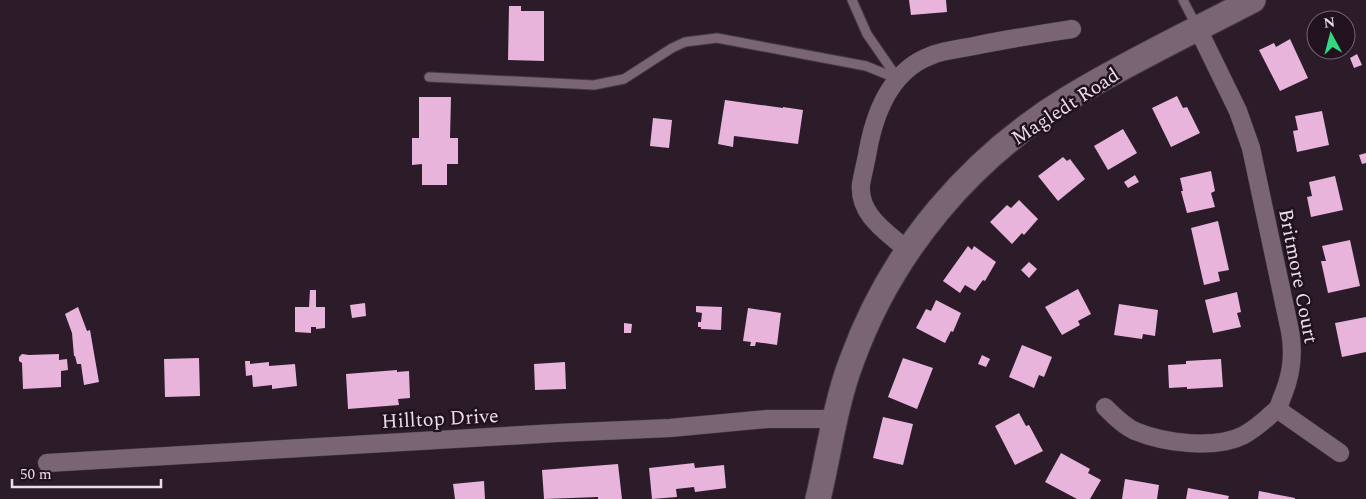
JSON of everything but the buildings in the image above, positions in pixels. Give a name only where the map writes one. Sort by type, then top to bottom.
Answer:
[{"type":"street","name":"Magledt Road","points":[[818,499],[851,361],[875,305],[907,250],[926,225],[966,180],[1015,135],[1069,98],[1253,0]]},
{"type":"street","points":[[907,250],[870,216],[864,206],[861,185],[872,127],[882,101],[898,79],[917,62],[931,55],[1014,38],[1072,29]]},
{"type":"street","name":"Britmore Court","points":[[1105,407],[1135,430],[1171,440],[1194,443],[1228,440],[1244,435],[1277,409],[1289,378],[1293,360],[1290,331],[1251,148],[1238,111],[1198,29]]},
{"type":"street","points":[[1277,409],[1340,453]]},
{"type":"street","name":"Hilltop Drive","points":[[47,463],[670,428],[768,419],[836,419]]},
{"type":"lane","points":[[852,0],[868,34],[898,79]]},
{"type":"lane","points":[[1183,0],[1198,29]]},
{"type":"lane","points":[[429,77],[594,85],[624,79],[672,48],[685,42],[717,38],[866,66],[898,79]]}]
